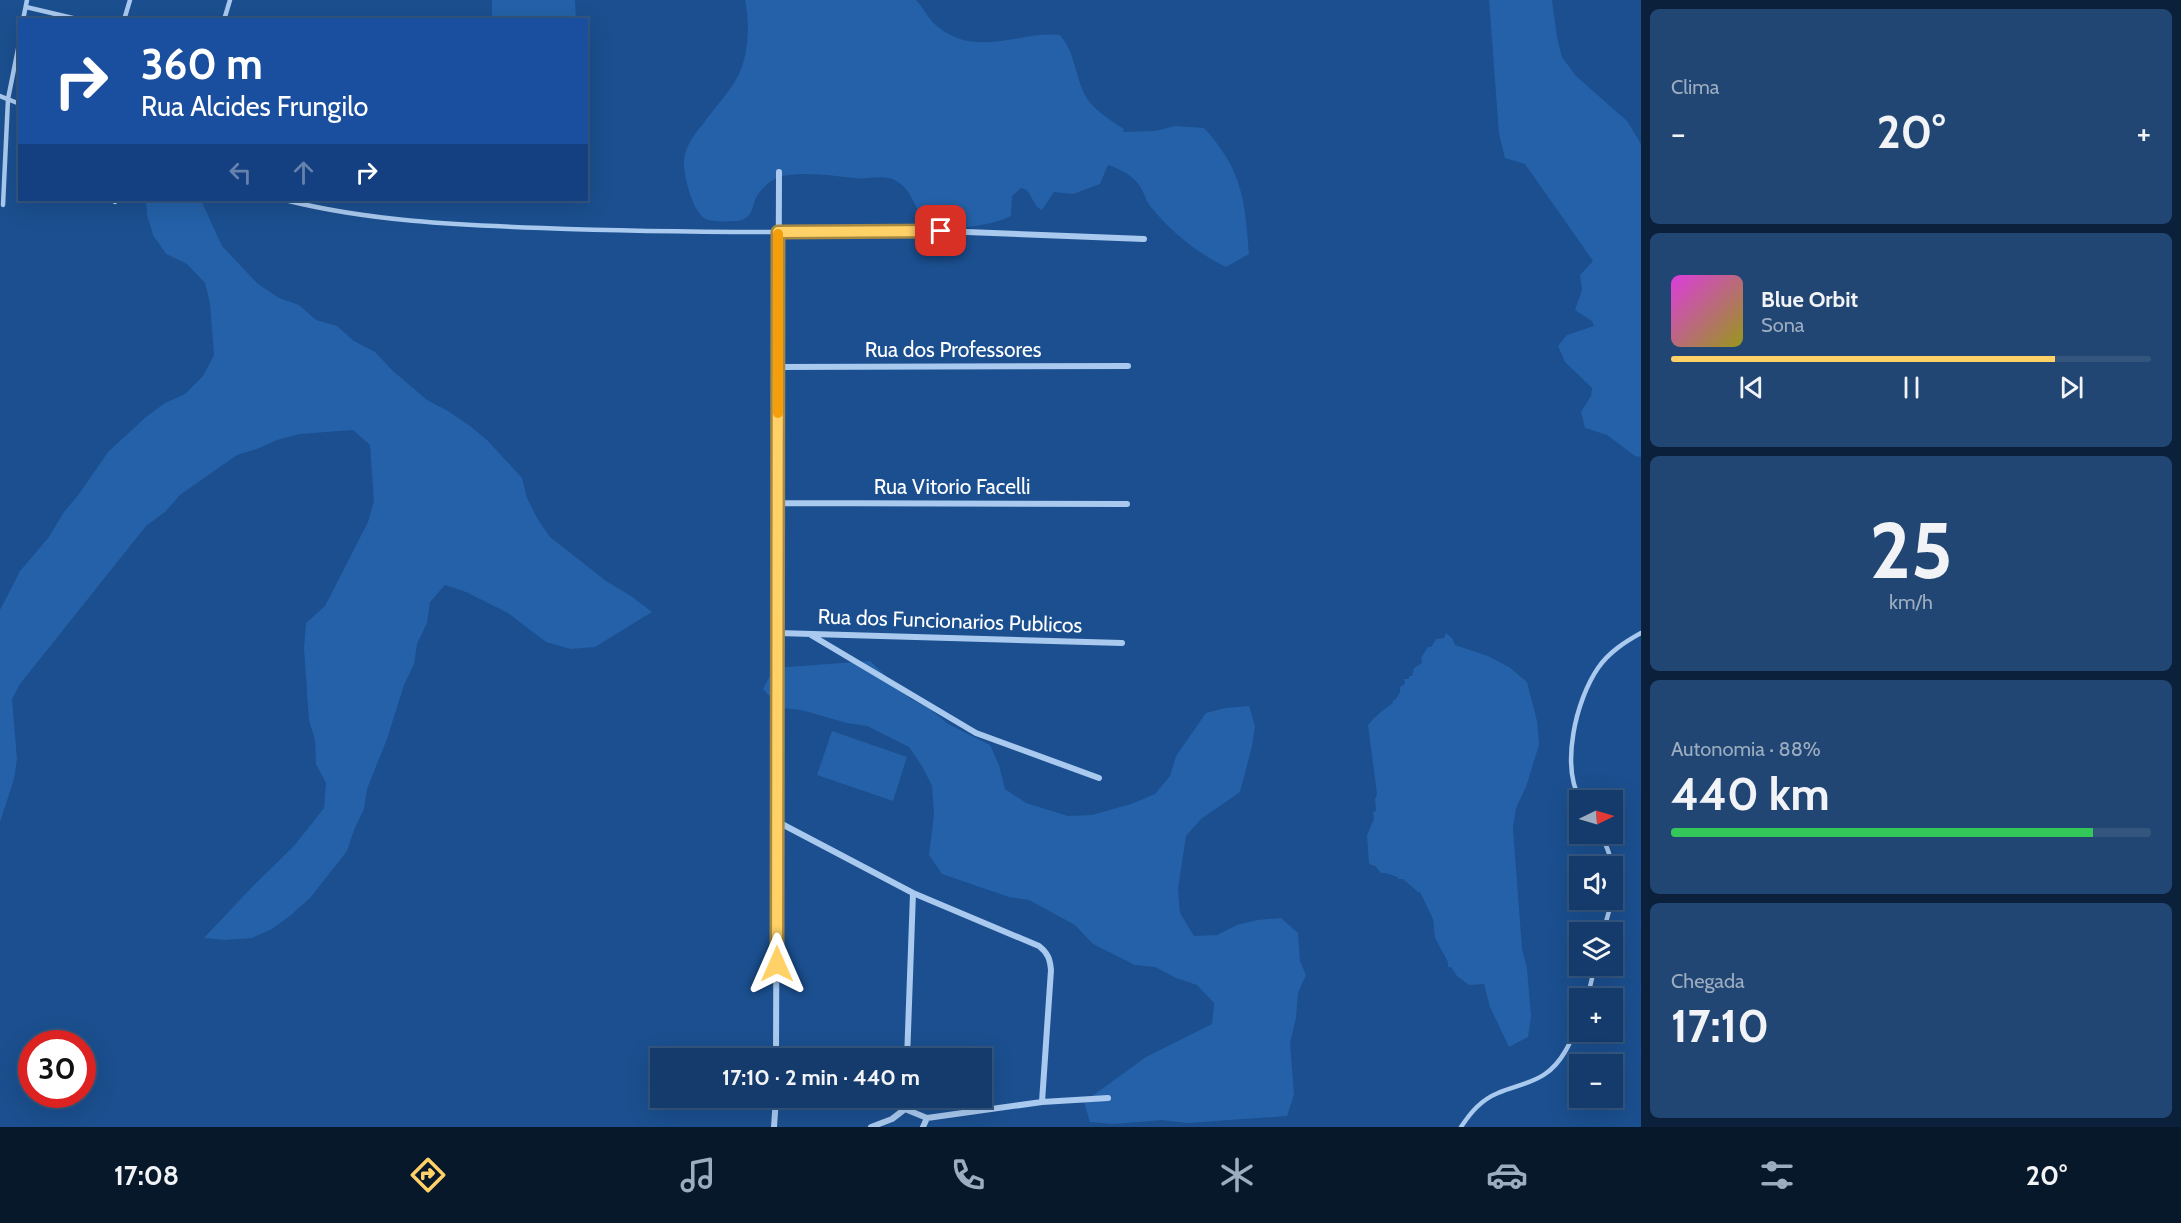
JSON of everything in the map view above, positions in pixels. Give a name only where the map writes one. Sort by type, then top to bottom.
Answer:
[{"type":"street","points":[[776,1048],[779,172]]},
{"type":"street","points":[[778,232],[941,231],[1144,239]]},
{"type":"street","name":"Rua dos Professores","points":[[778,367],[1128,366]]},
{"type":"street","name":"Rua Vitorio Facelli","points":[[778,503],[1127,504]]},
{"type":"street","name":"Rua dos Funcionarios Publicos","points":[[778,633],[1122,643]]},
{"type":"street","points":[[810,634],[976,733],[1100,778]]},
{"type":"street","points":[[778,822],[913,893],[1039,946],[1046,952],[1051,960],[1052,970],[1042,1102]]},
{"type":"street","points":[[907,1048],[913,893]]},
{"type":"street","points":[[871,1127],[892,1119],[905,1108],[927,1118],[1042,1102],[1108,1098]]},
{"type":"street","points":[[774,1127],[775,1108]]},
{"type":"street","points":[[922,1127],[927,1118]]},
{"type":"lane","points":[[23,18],[27,0]]},
{"type":"lane","points":[[125,18],[130,0]]},
{"type":"lane","points":[[225,18],[230,0]]},
{"type":"lane","points":[[26,7],[73,18]]},
{"type":"lane","points":[[3,205],[8,99],[18,49]]},
{"type":"lane","points":[[0,96],[18,103]]},
{"type":"lane","points":[[289,201],[326,210],[468,226],[655,232],[778,232]]},
{"type":"lane","points":[[1576,790],[1572,754],[1581,704],[1599,667],[1610,654],[1641,633]]},
{"type":"lane","points":[[1461,1127],[1481,1102],[1498,1093],[1530,1082],[1552,1069],[1570,1042]]},
{"type":"shaded area","points":[[492,0],[575,0],[576,18],[492,18]]},
{"type":"shaded area","points":[[745,0],[916,0],[937,26],[952,36],[967,41],[998,41],[1060,35],[1071,55],[1086,97],[1100,113],[1124,129],[1123,132],[1155,131],[1175,126],[1204,128],[1217,143],[1234,172],[1239,186],[1246,217],[1249,254],[1226,267],[1205,255],[1175,233],[1158,215],[1148,204],[1141,187],[1133,178],[1108,165],[1100,184],[1073,194],[1054,192],[1042,210],[1037,207],[1027,190],[1021,188],[1012,196],[1011,216],[992,223],[966,227],[941,227],[931,224],[924,219],[907,190],[893,179],[813,174],[791,175],[771,181],[758,195],[750,213],[743,220],[721,222],[704,218],[696,208],[689,191],[684,160],[688,145],[730,88],[742,67],[748,38]]},
{"type":"shaded area","points":[[1489,0],[1552,0],[1562,57],[1576,76],[1627,121],[1641,144],[1641,457],[1635,456],[1607,435],[1585,428],[1581,412],[1591,396],[1592,388],[1565,362],[1558,346],[1567,335],[1594,326],[1592,321],[1575,310],[1582,290],[1580,275],[1593,261],[1525,164],[1505,158],[1499,134]]},
{"type":"shaded area","points":[[146,201],[201,201],[222,246],[257,283],[279,298],[299,305],[316,320],[337,326],[354,341],[375,352],[427,400],[448,411],[487,440],[522,478],[527,498],[550,537],[606,581],[652,612],[595,647],[571,649],[546,642],[508,613],[466,592],[445,585],[430,602],[427,623],[417,644],[414,664],[404,685],[387,739],[367,789],[364,809],[347,851],[310,898],[272,929],[252,938],[224,940],[204,938],[294,846],[324,808],[326,783],[316,764],[315,740],[309,720],[304,648],[306,623],[325,606],[368,522],[374,501],[370,445],[353,430],[300,434],[237,455],[180,495],[165,512],[146,526],[20,684],[12,699],[17,759],[14,779],[0,822],[0,610],[20,571],[49,537],[64,512],[108,452],[146,417],[165,403],[185,394],[203,376],[214,355],[210,303],[205,283],[187,264],[166,254],[153,235],[147,215]]},
{"type":"shaded area","points":[[1446,633],[1455,645],[1488,656],[1509,667],[1527,682],[1537,721],[1539,745],[1526,787],[1516,808],[1513,828],[1522,949],[1527,968],[1531,1017],[1528,1037],[1509,1047],[1490,1007],[1484,984],[1469,985],[1457,976],[1451,967],[1448,967],[1448,962],[1435,938],[1433,919],[1420,892],[1403,879],[1381,873],[1375,866],[1369,864],[1367,835],[1374,819],[1373,812],[1376,811],[1377,794],[1368,725],[1393,703],[1400,692],[1400,687],[1405,684],[1404,679],[1409,679],[1414,668],[1422,663],[1421,658],[1428,647],[1431,647],[1436,639],[1444,638]]},
{"type":"shaded area","points":[[870,661],[909,698],[930,709],[948,724],[990,745],[999,765],[1005,789],[1026,803],[1068,816],[1092,815],[1131,804],[1155,794],[1170,776],[1176,756],[1206,713],[1225,708],[1249,706],[1255,726],[1240,792],[1201,819],[1186,836],[1178,889],[1180,913],[1194,936],[1217,935],[1237,925],[1281,918],[1298,933],[1300,961],[1306,975],[1298,993],[1296,1018],[1290,1043],[1294,1095],[1287,1116],[1187,1123],[1162,1120],[1114,1124],[1090,1122],[1084,1102],[1146,1057],[1212,1024],[1214,1003],[1197,985],[1176,978],[1155,967],[1135,965],[1093,944],[1075,925],[1029,900],[1009,897],[942,874],[929,855],[934,814],[932,786],[909,747],[867,726],[801,710],[781,708],[763,689],[774,668]]},
{"type":"shaded area","points":[[832,731],[907,757],[893,801],[817,775]]},
{"type":"slow traffic","points":[[778,234],[778,413]]},
{"type":"route","points":[[777,964],[778,232],[941,231]]}]
